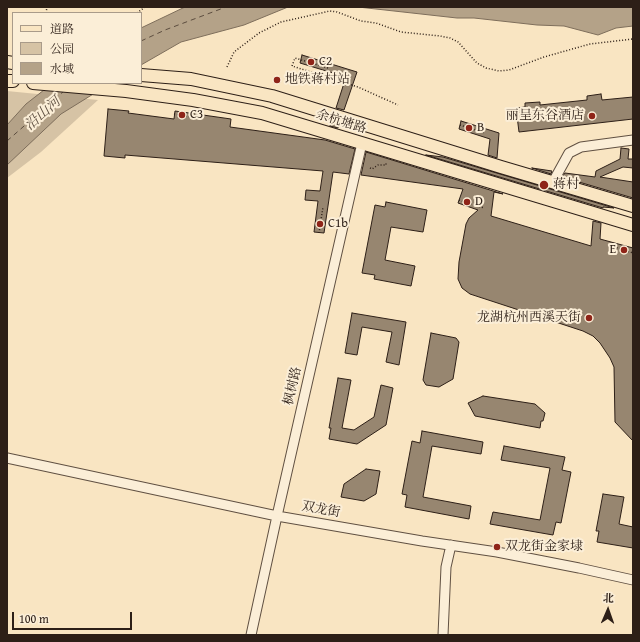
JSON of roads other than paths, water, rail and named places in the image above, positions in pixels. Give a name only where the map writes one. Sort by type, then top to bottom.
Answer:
[{"type":"main road","name":"余杭塘路","points":[[143,75],[191,79],[272,96],[633,206]]},
{"type":"main road","name":"余杭塘路","points":[[45,84],[126,91],[193,100],[262,113],[633,225]]},
{"type":"street","points":[[553,182],[569,153],[581,147],[633,140]]},
{"type":"street","name":"枫树路","points":[[251,635],[362,143]]},
{"type":"street","name":"双龙街","points":[[7,458],[277,516],[497,552],[633,580]]},
{"type":"street","points":[[443,635],[446,567],[451,545]]},
{"type":"water","points":[[185,7],[288,7],[244,25],[181,42],[142,64],[142,28]]},
{"type":"water","points":[[358,7],[633,7],[633,26],[616,28],[598,35],[564,26],[537,25],[474,18],[457,18]]},
{"type":"water","name":"沿山河","points":[[52,84],[109,84],[61,114],[7,165],[7,125],[26,104]]},
{"type":"place","name":"C2","points":[[311,62]]},
{"type":"place","name":"地铁蒋村站","points":[[277,80]]},
{"type":"place","name":"C3","points":[[182,115]]},
{"type":"place","name":"丽呈东谷酒店","points":[[592,116]]},
{"type":"place","name":"B","points":[[469,128]]},
{"type":"place","name":"蒋村","points":[[544,185]]},
{"type":"place","name":"D","points":[[467,202]]},
{"type":"place","name":"C1b","points":[[320,224]]},
{"type":"place","name":"E","points":[[624,250]]},
{"type":"place","name":"龙湖杭州西溪天街","points":[[589,318]]},
{"type":"place","name":"双龙街金家埭","points":[[497,547]]}]
